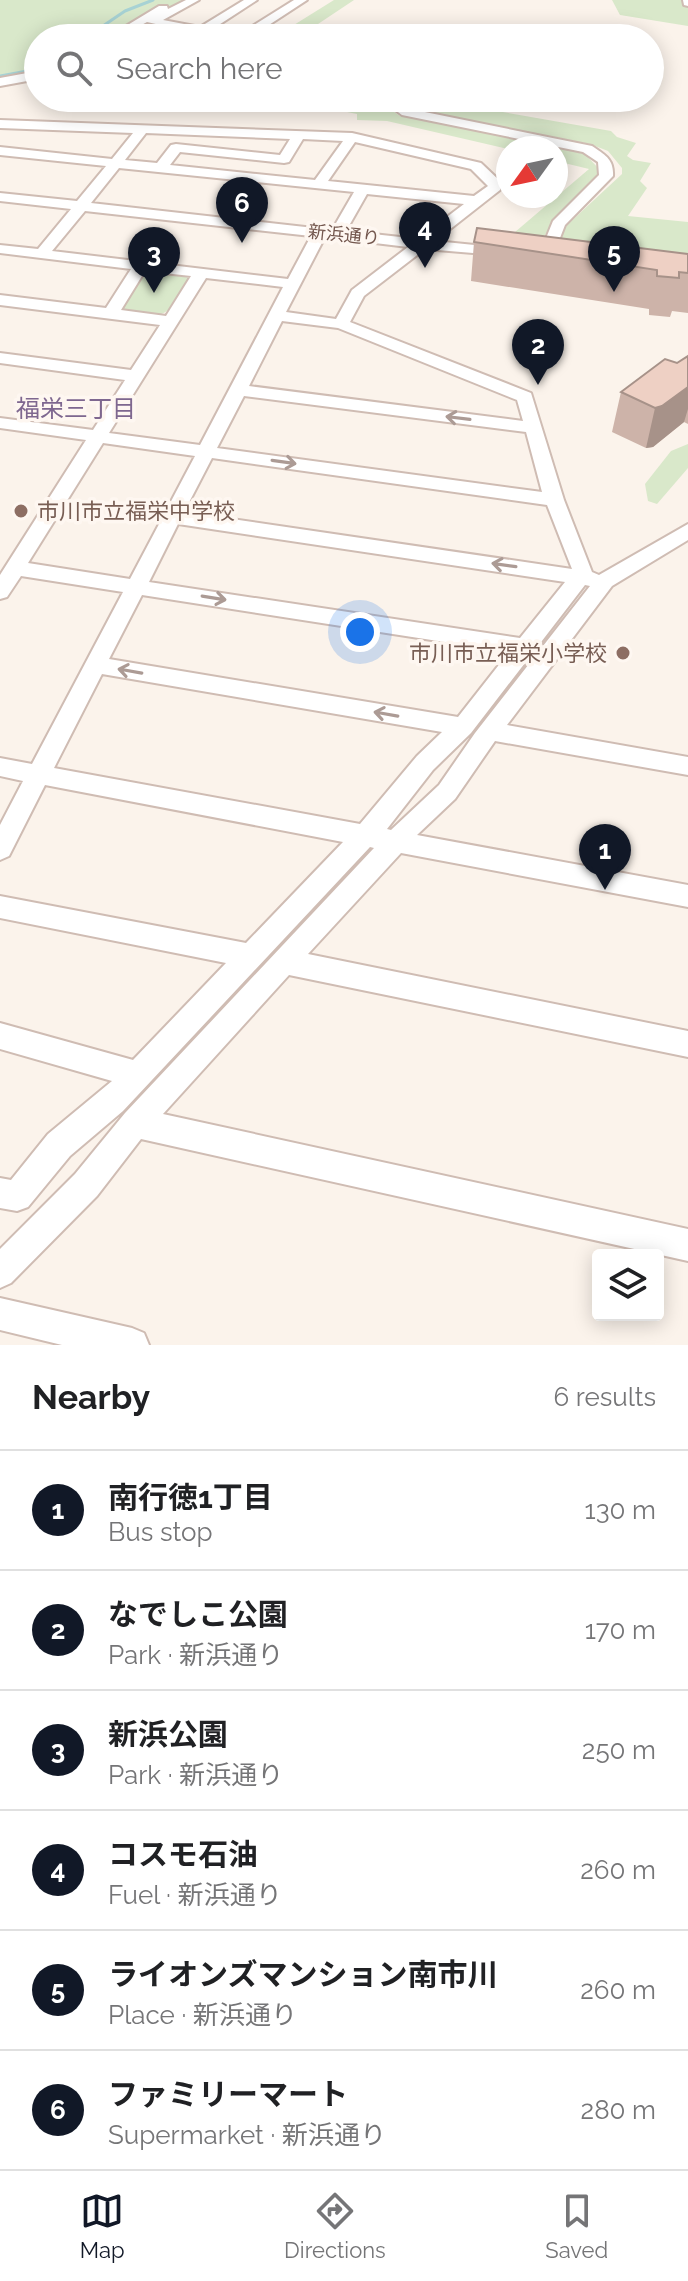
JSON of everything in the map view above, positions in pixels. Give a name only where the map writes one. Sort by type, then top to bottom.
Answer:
[{"type":"street","points":[[136,24],[177,0]]},
{"type":"street","points":[[161,24],[152,21],[194,0]]},
{"type":"street","points":[[214,24],[252,0]]},
{"type":"street","points":[[262,24],[302,0]]},
{"type":"street","points":[[0,82],[24,78]]},
{"type":"street","name":"新浜通り","points":[[0,197],[538,257],[558,224],[606,176],[604,160],[574,145],[406,112]]},
{"type":"street","points":[[0,124],[352,137],[476,166],[495,183],[477,201],[358,293],[341,324]]},
{"type":"street","points":[[42,254],[143,129]]},
{"type":"street","points":[[161,168],[176,148],[284,159],[299,135]]},
{"type":"street","points":[[319,184],[352,137]]},
{"type":"street","points":[[0,151],[477,201]]},
{"type":"street","points":[[0,849],[294,284],[363,189]]},
{"type":"street","points":[[0,249],[294,284]]},
{"type":"street","points":[[110,314],[141,266]]},
{"type":"street","points":[[0,592],[201,273]]},
{"type":"street","points":[[0,300],[171,321]]},
{"type":"street","points":[[0,1193],[17,1196],[59,1145],[113,1101],[366,835],[425,763],[463,727],[581,576],[582,567],[554,500],[527,399],[522,394],[421,347],[341,324],[278,316]]},
{"type":"street","points":[[0,358],[137,376]]},
{"type":"street","points":[[239,390],[535,428]]},
{"type":"street","points":[[0,423],[554,500]]},
{"type":"street","points":[[173,517],[605,581]]},
{"type":"street","points":[[0,1272],[86,1185],[135,1123],[396,841],[447,792],[489,731],[605,581],[688,531]]},
{"type":"street","points":[[15,568],[526,647]]},
{"type":"street","points":[[96,665],[463,727]]},
{"type":"street","points":[[489,731],[688,766]]},
{"type":"street","points":[[0,767],[688,896]]},
{"type":"street","points":[[0,907],[251,956]]},
{"type":"street","points":[[285,962],[688,1044]]},
{"type":"street","points":[[0,1036],[138,1075]]},
{"type":"street","points":[[135,1123],[688,1245]]},
{"type":"street","points":[[0,1314],[132,1345]]},
{"type":"green space","points":[[0,0],[191,0],[149,21],[162,24],[24,24],[24,75],[0,79]]},
{"type":"green space","points":[[334,0],[354,0],[318,24],[295,24]]},
{"type":"green space","points":[[612,0],[688,0],[688,26],[620,15]]},
{"type":"green space","points":[[347,112],[394,112],[400,116],[508,136],[496,136],[496,146],[387,121],[357,120],[357,114]]},
{"type":"green space","points":[[425,112],[503,112],[611,131],[617,137],[636,143],[627,156],[651,163],[640,181],[647,188],[628,216],[688,222],[688,264],[558,245],[566,226],[622,174],[622,168],[608,151],[568,140],[568,136],[549,136]]},
{"type":"green space","points":[[568,148],[585,154],[600,170],[597,177],[568,205],[568,187],[589,169],[568,164]]},
{"type":"green space","points":[[543,208],[564,208],[542,240],[502,243]]},
{"type":"green space","points":[[141,272],[191,278],[164,313],[148,315],[120,311]]},
{"type":"green space","points":[[688,444],[688,468],[657,504],[648,501],[645,484],[671,451]]},
{"type":"building","points":[[477,228],[688,254],[688,273],[679,272],[679,278],[657,276],[657,270],[474,242]]},
{"type":"building","points":[[688,356],[688,387],[662,406],[655,408],[621,392],[665,359],[677,363]]},
{"type":"waterway","points":[[106,24],[125,11],[153,0]]},
{"type":"waterway","points":[[0,76],[24,72]]},
{"type":"place","name":"ファミリーマート","points":[[242,243]]},
{"type":"place","name":"コスモ石油","points":[[425,268]]},
{"type":"place","name":"ライオンズマンション南市川","points":[[614,292]]},
{"type":"place","name":"新浜公園","points":[[154,293]]},
{"type":"place","name":"なでしこ公園","points":[[538,385]]},
{"type":"place","name":"市川市立福栄中学校","points":[[21,511]]},
{"type":"place","name":"市川市立福栄小学校","points":[[623,653]]},
{"type":"place","name":"南行徳1丁目","points":[[605,890]]},
{"type":"district","name":"福栄三丁目","points":[[76,409]]}]
